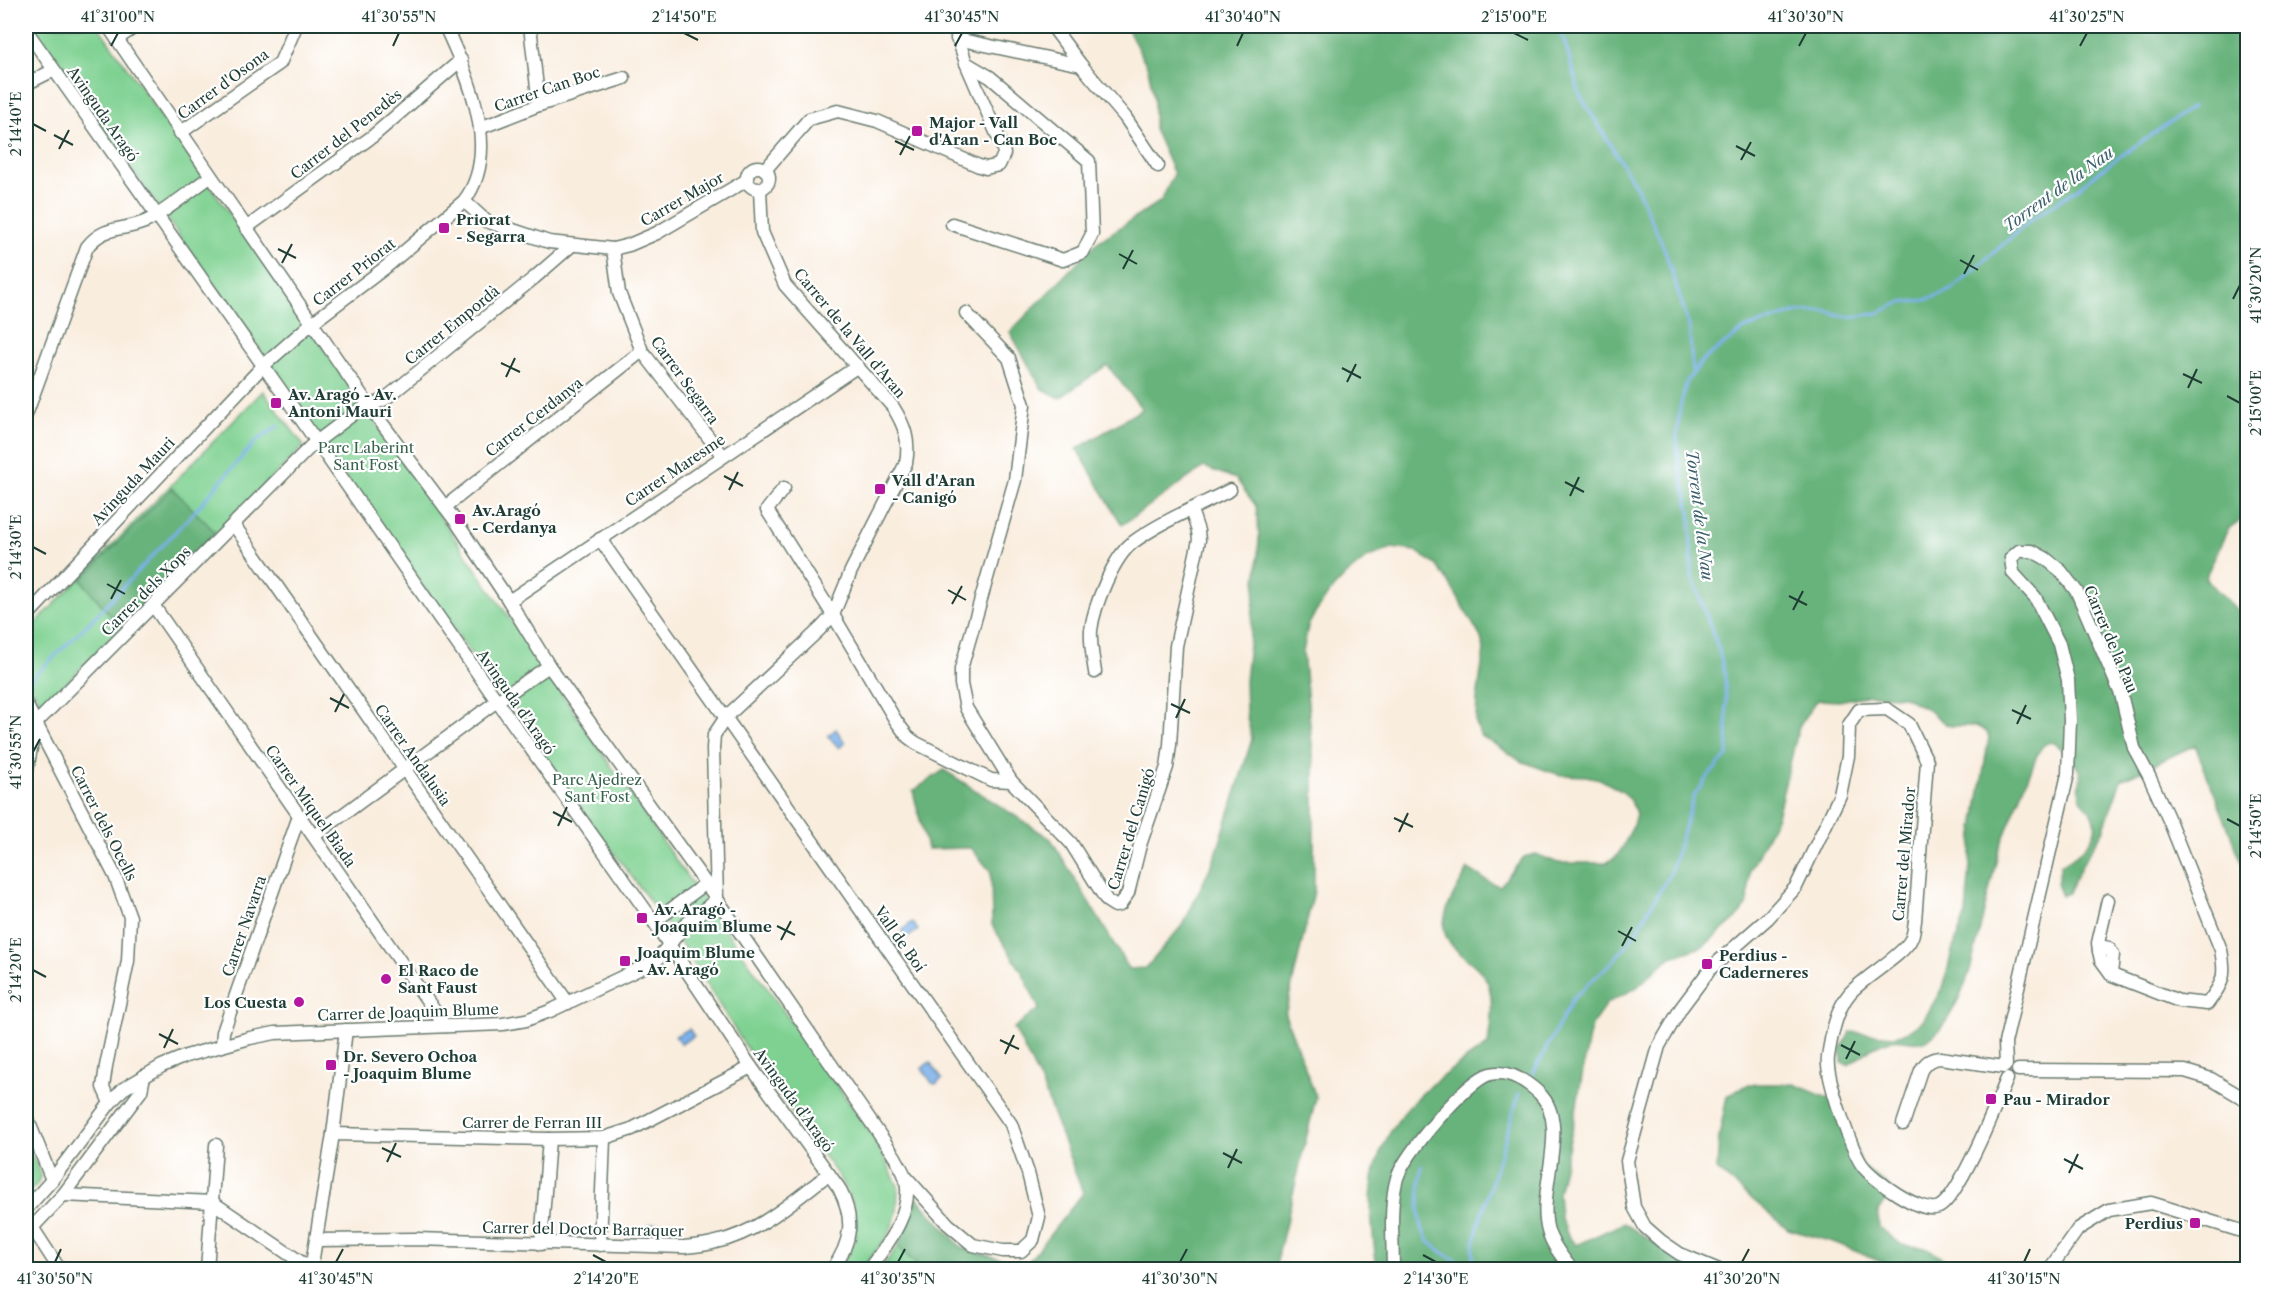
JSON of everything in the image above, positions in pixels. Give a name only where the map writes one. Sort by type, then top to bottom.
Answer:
[{"type":"street","points":[[108,26],[369,406],[445,507],[509,601],[549,666],[717,899],[762,967],[883,1138],[905,1176],[906,1198],[895,1233],[868,1269]]},
{"type":"street","points":[[117,39],[136,26]]},
{"type":"street","name":"Carrer d'Osona","points":[[180,133],[280,63],[296,26]]},
{"type":"street","points":[[445,26],[469,77],[480,128],[479,174],[473,189],[464,201]]},
{"type":"street","points":[[530,26],[539,105]]},
{"type":"street","points":[[765,170],[809,119],[838,111],[877,122],[979,166],[986,168],[999,165],[1004,154],[1003,148],[966,63],[954,26]]},
{"type":"street","points":[[1052,26],[1125,117],[1158,166]]},
{"type":"street","name":"Avinguda Aragó","points":[[26,30],[263,366]]},
{"type":"street","points":[[957,39],[1081,65]]},
{"type":"street","name":"Carrer del Penedès","points":[[246,228],[373,136],[461,60]]},
{"type":"street","points":[[952,224],[1063,260],[1083,252],[1092,234],[1089,161],[990,77],[966,63]]},
{"type":"street","points":[[26,84],[54,70]]},
{"type":"street","name":"Carrer Can Boc","points":[[480,128],[539,105],[624,78]]},
{"type":"street","points":[[759,167],[765,170],[768,182],[760,189],[752,188],[747,180],[748,173],[752,168],[759,167]]},
{"type":"street","points":[[26,415],[87,247],[106,231],[140,223],[156,215],[210,177]]},
{"type":"street","name":"Carrer Major","points":[[464,201],[486,221],[549,242],[613,249],[657,233],[747,180]]},
{"type":"street","name":"Carrer de la Vall d'Aran","points":[[717,899],[714,735],[726,717],[833,615],[851,571],[906,463],[909,449],[907,435],[898,416],[858,366],[785,285],[762,232],[760,189]]},
{"type":"street","name":"Carrer Priorat","points":[[263,366],[312,323],[386,267],[464,201]]},
{"type":"street","name":"Carrer Empordà","points":[[317,443],[356,412],[385,399],[572,245]]},
{"type":"street","name":"Carrer Segarra","points":[[613,249],[619,293],[642,351],[723,456]]},
{"type":"street","points":[[966,313],[1009,358],[1024,405],[1015,480],[961,669],[961,684],[966,708],[1011,781]]},
{"type":"street","name":"Carrer Cerdanya","points":[[445,507],[642,351]]},
{"type":"street","name":"Avinguda d'Aragó","points":[[263,366],[654,922],[751,1067],[830,1174],[847,1205],[849,1221],[846,1248],[832,1269]]},
{"type":"street","name":"Avinguda Mauri","points":[[26,617],[263,366]]},
{"type":"street","name":"Carrer Maresme","points":[[509,601],[858,366]]},
{"type":"street","name":"Carrer dels Xops","points":[[35,724],[311,446],[317,443]]},
{"type":"street","points":[[784,488],[767,510],[908,737],[990,780],[1011,781]]},
{"type":"street","points":[[1095,672],[1091,646],[1095,614],[1116,562],[1132,543],[1230,490]]},
{"type":"street","name":"Carrer del Canigó","points":[[1011,781],[1071,843],[1107,901],[1115,906],[1120,905],[1128,893],[1140,845],[1167,767],[1176,646],[1199,540],[1191,510]]},
{"type":"street","name":"Carrer Andalusia","points":[[234,525],[568,1003]]},
{"type":"street","name":"Vall de Boí","points":[[600,539],[1011,1124],[1028,1173],[1039,1217],[1033,1240],[1022,1251],[1015,1253],[973,1245],[948,1224],[905,1176]]},
{"type":"street","name":"Carrer de la Pau","points":[[2006,1070],[2004,1043],[2068,774],[2070,720],[2068,680],[2059,644],[2035,597],[2013,573],[2011,558],[2019,551],[2032,551],[2045,558],[2061,571],[2077,592],[2121,694],[2134,748],[2169,820],[2221,950],[2225,971],[2218,990],[2207,1004],[2179,1001],[2111,974],[2101,960],[2098,943],[2108,900]]},
{"type":"street","name":"Carrer Miquel Biada","points":[[153,604],[445,1026]]},
{"type":"street","points":[[314,836],[497,701],[549,666]]},
{"type":"street","name":"Carrer dels Ocells","points":[[26,704],[115,876],[130,917],[128,961],[103,1087],[110,1103]]},
{"type":"street","name":"Carrer del Mirador","points":[[1719,1269],[1680,1254],[1644,1227],[1634,1207],[1627,1161],[1659,1046],[1681,1008],[1711,968],[1768,918],[1797,887],[1840,795],[1848,756],[1849,725],[1859,710],[1887,709],[1908,724],[1927,762],[1915,921],[1911,940],[1849,994],[1836,1019],[1827,1060],[1835,1101],[1862,1165],[1902,1199],[1926,1209],[1939,1207],[1952,1194],[1966,1168],[2006,1070]]},
{"type":"street","points":[[26,777],[35,724]]},
{"type":"street","name":"Carrer Navarra","points":[[222,1046],[223,1032],[299,816]]},
{"type":"street","points":[[654,922],[705,884],[716,855]]},
{"type":"street","name":"Carrer de Joaquim Blume","points":[[26,1209],[52,1180],[123,1089],[186,1056],[275,1033],[503,1024],[526,1020],[568,1003],[656,961],[685,925],[717,899]]},
{"type":"street","points":[[63,1195],[212,1202],[311,1269],[333,1134],[346,1030]]},
{"type":"street","points":[[1903,1124],[1921,1070],[1931,1059],[1940,1058],[2006,1070],[2014,1065],[2018,1070],[2185,1071],[2211,1079],[2247,1101]]},
{"type":"street","name":"Carrer de Ferran III","points":[[333,1134],[549,1139],[604,1138],[633,1128],[751,1067]]},
{"type":"street","points":[[1393,1269],[1394,1196],[1401,1166],[1426,1133],[1470,1086],[1492,1073],[1519,1078],[1541,1095],[1548,1106],[1553,1127],[1545,1215],[1551,1240],[1572,1269]]},
{"type":"street","points":[[60,1269],[29,1231],[63,1195],[141,1091],[144,1076]]},
{"type":"street","points":[[26,1115],[52,1180]]},
{"type":"street","points":[[600,1245],[604,1138]]},
{"type":"street","points":[[541,1244],[549,1139]]},
{"type":"street","points":[[207,1269],[216,1145]]},
{"type":"street","name":"Carrer del Doctor Barraquer","points":[[317,1240],[416,1239],[684,1247],[718,1242],[742,1234],[830,1174]]},
{"type":"street","points":[[2049,1269],[2078,1229],[2109,1210],[2151,1203],[2247,1233]]},
{"type":"green space","points":[[30,26],[98,26],[347,381],[681,868],[873,1136],[898,1186],[897,1212],[889,1234],[862,1269],[838,1269],[855,1241],[854,1205],[837,1174],[757,1065],[680,942],[555,773],[524,718],[498,692],[298,410],[264,355]]},
{"type":"green space","points":[[1126,26],[2247,26],[2247,515],[2228,529],[2205,578],[2247,620],[2247,875],[2195,745],[2121,780],[2103,831],[2085,859],[2068,893],[2062,896],[2057,884],[2061,865],[2087,845],[2095,831],[2095,823],[2092,813],[2081,799],[2078,769],[2058,745],[2050,742],[2038,753],[1999,849],[1971,967],[1954,1009],[1947,1020],[1932,1037],[1924,1041],[1892,1040],[1881,1043],[1848,1065],[1842,1063],[1841,1050],[1850,1032],[1894,1036],[1906,1033],[1923,1021],[1944,985],[1952,951],[1966,914],[1972,840],[1989,737],[1986,731],[1976,726],[1946,724],[1925,708],[1902,696],[1870,695],[1839,701],[1819,700],[1814,703],[1799,727],[1777,816],[1750,871],[1748,901],[1742,913],[1704,946],[1669,958],[1635,989],[1607,1003],[1593,1023],[1589,1036],[1574,1122],[1558,1193],[1560,1216],[1569,1237],[1576,1245],[1624,1223],[1695,1269],[1377,1269],[1371,1196],[1377,1162],[1386,1140],[1398,1120],[1430,1087],[1488,1045],[1491,1004],[1487,981],[1476,966],[1454,948],[1445,933],[1445,917],[1453,895],[1468,869],[1500,886],[1524,857],[1536,854],[1558,863],[1606,863],[1616,857],[1623,847],[1636,814],[1631,801],[1623,792],[1600,779],[1561,775],[1548,771],[1521,761],[1480,735],[1476,723],[1484,650],[1481,638],[1437,566],[1416,551],[1392,548],[1367,558],[1329,593],[1308,626],[1303,652],[1314,765],[1314,891],[1285,1015],[1316,1097],[1275,1269],[920,1269],[898,1246],[916,1197],[962,1248],[1025,1266],[1083,1193],[1042,1085],[1014,1028],[1039,1009],[1022,972],[992,925],[991,872],[971,848],[927,849],[913,791],[944,770],[1051,839],[1129,969],[1146,968],[1184,923],[1216,855],[1252,739],[1246,713],[1245,681],[1257,572],[1259,537],[1256,506],[1236,479],[1204,467],[1122,525],[1077,449],[1142,409],[1107,365],[1060,398],[1042,389],[1010,332],[1096,243],[1161,201],[1174,174],[1154,129],[1154,99],[1148,68]]},
{"type":"green space","points":[[263,391],[304,446],[42,707],[26,676],[26,633]]},
{"type":"green space","points":[[172,488],[215,532],[120,627],[81,580]]},
{"type":"green space","points":[[1749,1084],[1794,1084],[1835,1101],[1863,1166],[1892,1190],[1878,1211],[1879,1227],[1902,1245],[1928,1248],[1945,1261],[1944,1269],[1898,1269],[1836,1243],[1788,1229],[1717,1170],[1719,1136],[1727,1096]]},
{"type":"green space","points":[[26,1142],[41,1174],[38,1183],[26,1195]]},
{"type":"green space","points":[[898,1246],[920,1269],[880,1270]]},
{"type":"water","points":[[836,729],[845,743],[839,748],[828,736]]},
{"type":"water","points":[[912,922],[918,930],[907,938],[902,935],[902,930]]},
{"type":"water","points":[[689,1029],[694,1036],[681,1044],[675,1036]]},
{"type":"water","points":[[930,1062],[942,1079],[936,1084],[932,1083],[922,1068]]},
{"type":"water","points":[[667,1223],[671,1229],[667,1235],[650,1234],[650,1224]]},
{"type":"waterway","points":[[1556,26],[1564,40],[1580,95],[1637,188],[1664,248],[1689,326],[1693,374]]},
{"type":"waterway","name":"Torrent de la Nau","points":[[1532,1075],[1574,997],[1613,961],[1630,941],[1670,874],[1694,796],[1709,775],[1728,755],[1725,676],[1719,650],[1692,576],[1690,512],[1678,460],[1677,433],[1680,407],[1687,381],[1703,360],[1746,328],[1798,312],[1824,311],[1848,317],[1876,314],[1900,303],[1926,300],[1951,290],[2033,218],[2192,107]]},
{"type":"waterway","points":[[26,684],[88,624],[195,511],[255,442],[278,426]]},
{"type":"waterway","name":"Torrent de la Nau","points":[[1473,1270],[1473,1249],[1479,1223],[1519,1094]]},
{"type":"waterway","points":[[1422,1166],[1419,1205],[1424,1234],[1438,1249],[1473,1270]]},
{"type":"place","name":"Major - Vall d'Aran - Can Boc","points":[[917,131]]},
{"type":"place","name":"Priorat - Segarra","points":[[444,228]]},
{"type":"place","name":"Av. Aragó - Av. Antoni Mauri","points":[[276,403]]},
{"type":"place","name":"Vall d'Aran - Canigó","points":[[880,489]]},
{"type":"place","name":"Av.Aragó - Cerdanya","points":[[460,519]]},
{"type":"place","name":"Av. Aragó - Joaquim Blume","points":[[642,918]]},
{"type":"place","name":"Joaquim Blume - Av. Aragó","points":[[625,961]]},
{"type":"place","name":"Perdius - Caderneres","points":[[1707,964]]},
{"type":"place","name":"El Raco de Sant Faust","points":[[386,979]]},
{"type":"place","name":"Los Cuesta","points":[[299,1002]]},
{"type":"place","name":"Dr. Severo Ochoa - Joaquim Blume","points":[[331,1065]]},
{"type":"place","name":"Pau - Mirador","points":[[1991,1099]]},
{"type":"place","name":"Perdius","points":[[2195,1223]]},
{"type":"park label","name":"Parc Laberint Sant Fost","points":[[366,456]]},
{"type":"park label","name":"Parc Ajedrez Sant Fost","points":[[597,788]]}]
